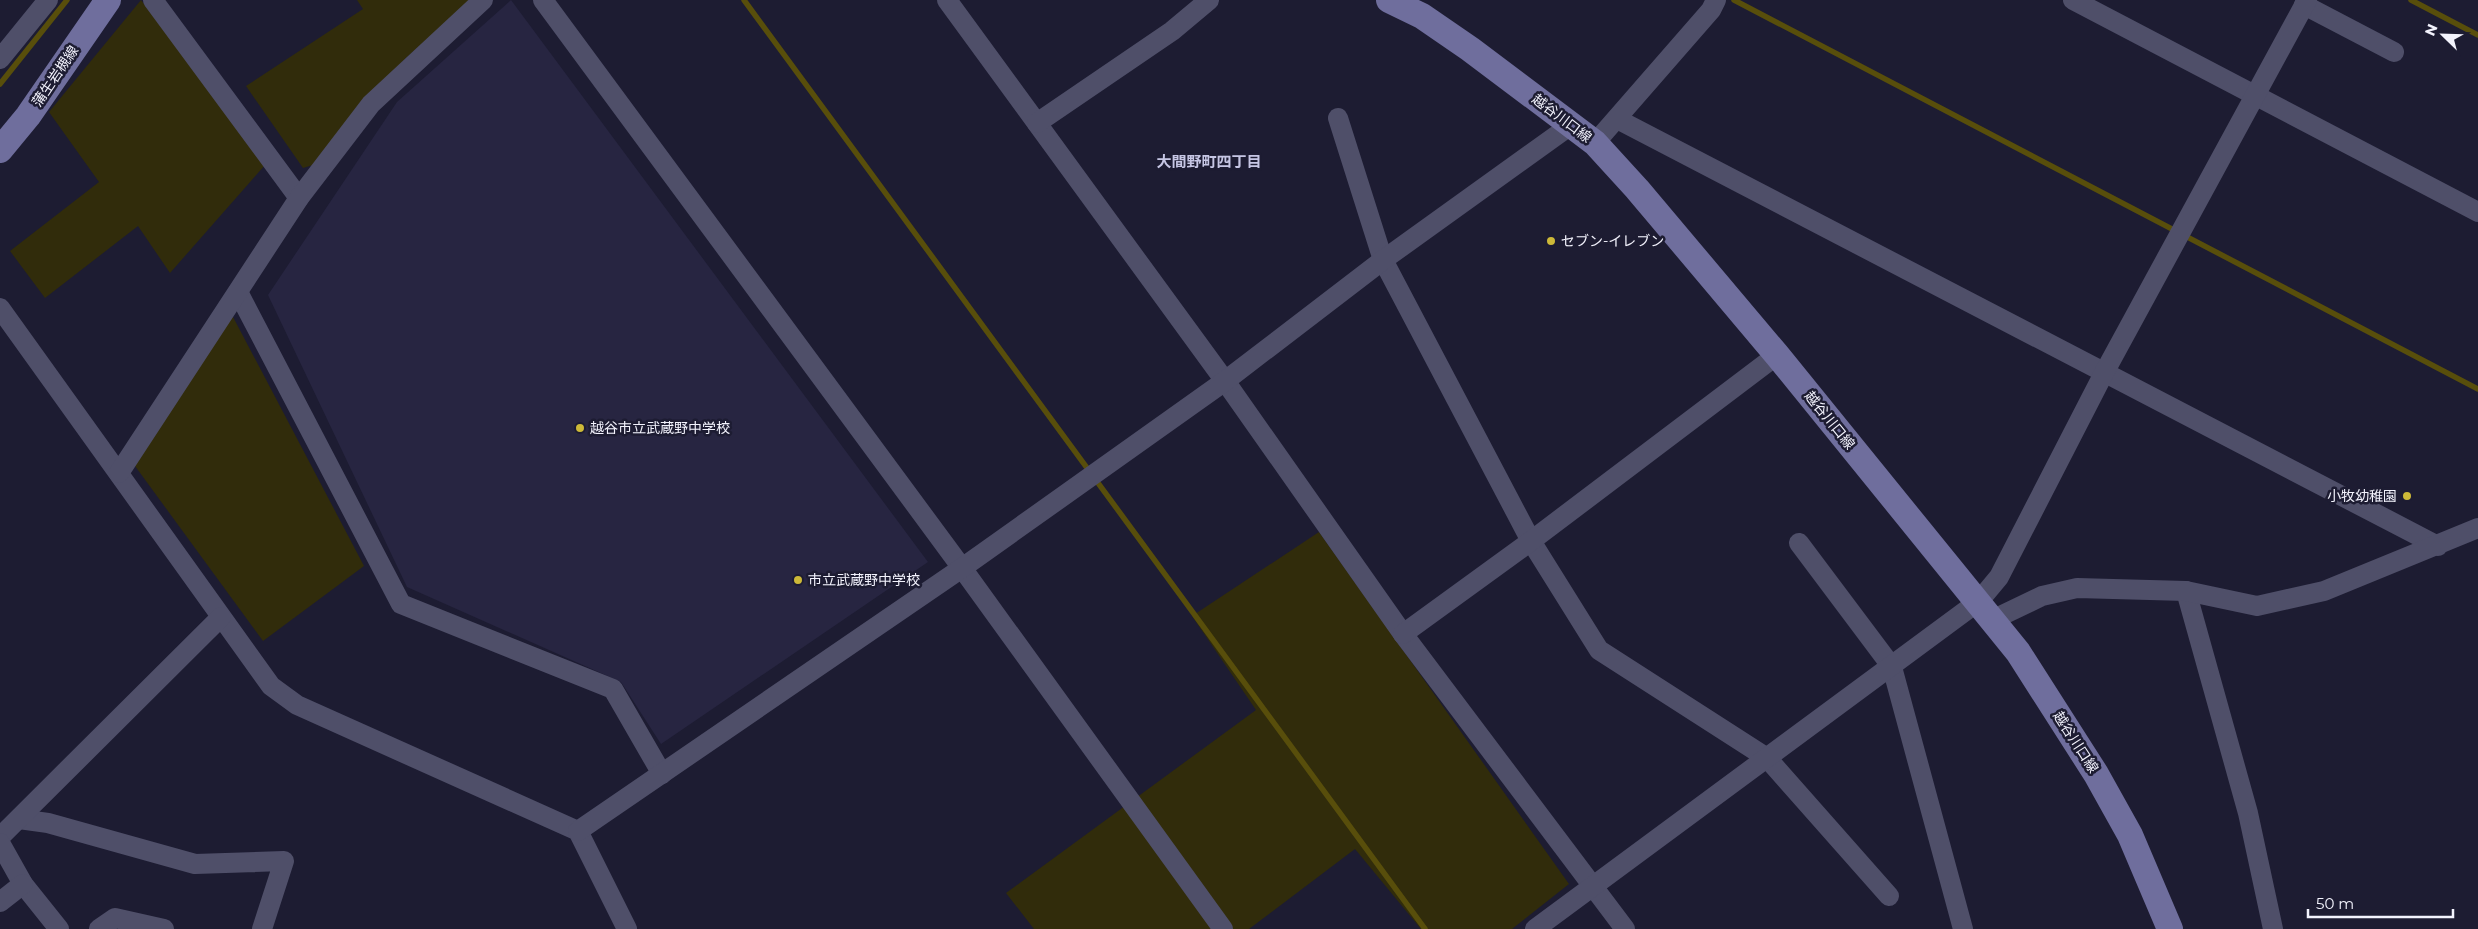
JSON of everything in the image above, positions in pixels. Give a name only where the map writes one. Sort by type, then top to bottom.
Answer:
[{"type":"main road","name":"蒲生岩槻線","points":[[0,150],[28,116],[108,0]]},
{"type":"main road","name":"越谷川口線","points":[[1389,0],[1422,16],[1462,43],[1596,143],[1638,189],[2018,652],[2096,774],[2130,835],[2170,929]]},
{"type":"street","points":[[0,59],[48,0]]},
{"type":"street","points":[[153,0],[299,198]]},
{"type":"street","points":[[119,473],[299,198],[371,104],[483,0]]},
{"type":"street","points":[[543,0],[962,568],[1223,929]]},
{"type":"street","points":[[947,0],[1225,381],[1403,634],[1625,929]]},
{"type":"street","points":[[1037,123],[1172,31],[1209,0]]},
{"type":"street","points":[[1596,143],[1711,10],[1716,0]]},
{"type":"street","points":[[2073,0],[2478,212]]},
{"type":"street","points":[[1985,610],[1999,576],[2104,373],[2305,2],[2394,52]]},
{"type":"street","points":[[1338,118],[1383,260],[1531,541],[1599,650],[1767,758],[1889,896]]},
{"type":"street","points":[[1617,119],[2438,546]]},
{"type":"street","points":[[578,831],[962,568],[1225,381],[1383,260],[1572,125]]},
{"type":"street","points":[[238,292],[401,604],[612,689],[662,774]]},
{"type":"street","points":[[0,308],[271,686],[297,706],[578,831],[627,929]]},
{"type":"street","points":[[1403,634],[1531,541],[1777,356]]},
{"type":"street","points":[[1535,929],[1892,667],[1985,610],[2077,588],[2186,591],[2257,606],[2324,591],[2438,546],[2478,528]]},
{"type":"street","points":[[1799,543],[1892,667],[1962,929]]},
{"type":"street","points":[[2186,591],[2248,813],[2273,929]]},
{"type":"street","points":[[0,837],[221,617]]},
{"type":"street","points":[[19,818],[48,823],[195,864],[284,861],[262,929]]},
{"type":"street","points":[[0,843],[23,884],[59,929]]},
{"type":"street","points":[[0,902],[23,884]]},
{"type":"street","points":[[99,929],[115,918],[164,929]]},
{"type":"shaded area","points":[[141,0],[265,165],[170,273],[138,226],[45,298],[10,251],[99,182],[49,112]]},
{"type":"shaded area","points":[[357,0],[471,0],[406,58],[352,118],[320,163],[303,168],[246,86],[363,9]]},
{"type":"shaded area","name":"越谷市立武蔵野中学校","points":[[511,0],[928,562],[661,744],[621,682],[407,587],[268,295],[397,102]]},
{"type":"shaded area","points":[[232,315],[364,566],[263,641],[135,466]]},
{"type":"shaded area","points":[[1319,532],[1569,884],[1512,929],[1421,929],[1355,849],[1249,929],[1034,929],[1006,893],[1256,710],[1192,616]]},
{"type":"waterway","points":[[0,84],[67,0]]},
{"type":"waterway","points":[[744,0],[1425,929]]},
{"type":"waterway","points":[[1734,0],[2478,389]]},
{"type":"waterway","points":[[2411,0],[2478,35]]},
{"type":"place","name":"セブン-イレブン","points":[[1551,241]]},
{"type":"place","name":"越谷市立武蔵野中学校","points":[[580,428]]},
{"type":"place","name":"小牧幼稚園","points":[[2407,496]]},
{"type":"place","name":"市立武蔵野中学校","points":[[798,580]]},
{"type":"district","name":"大間野町四丁目","points":[[1209,162]]}]
